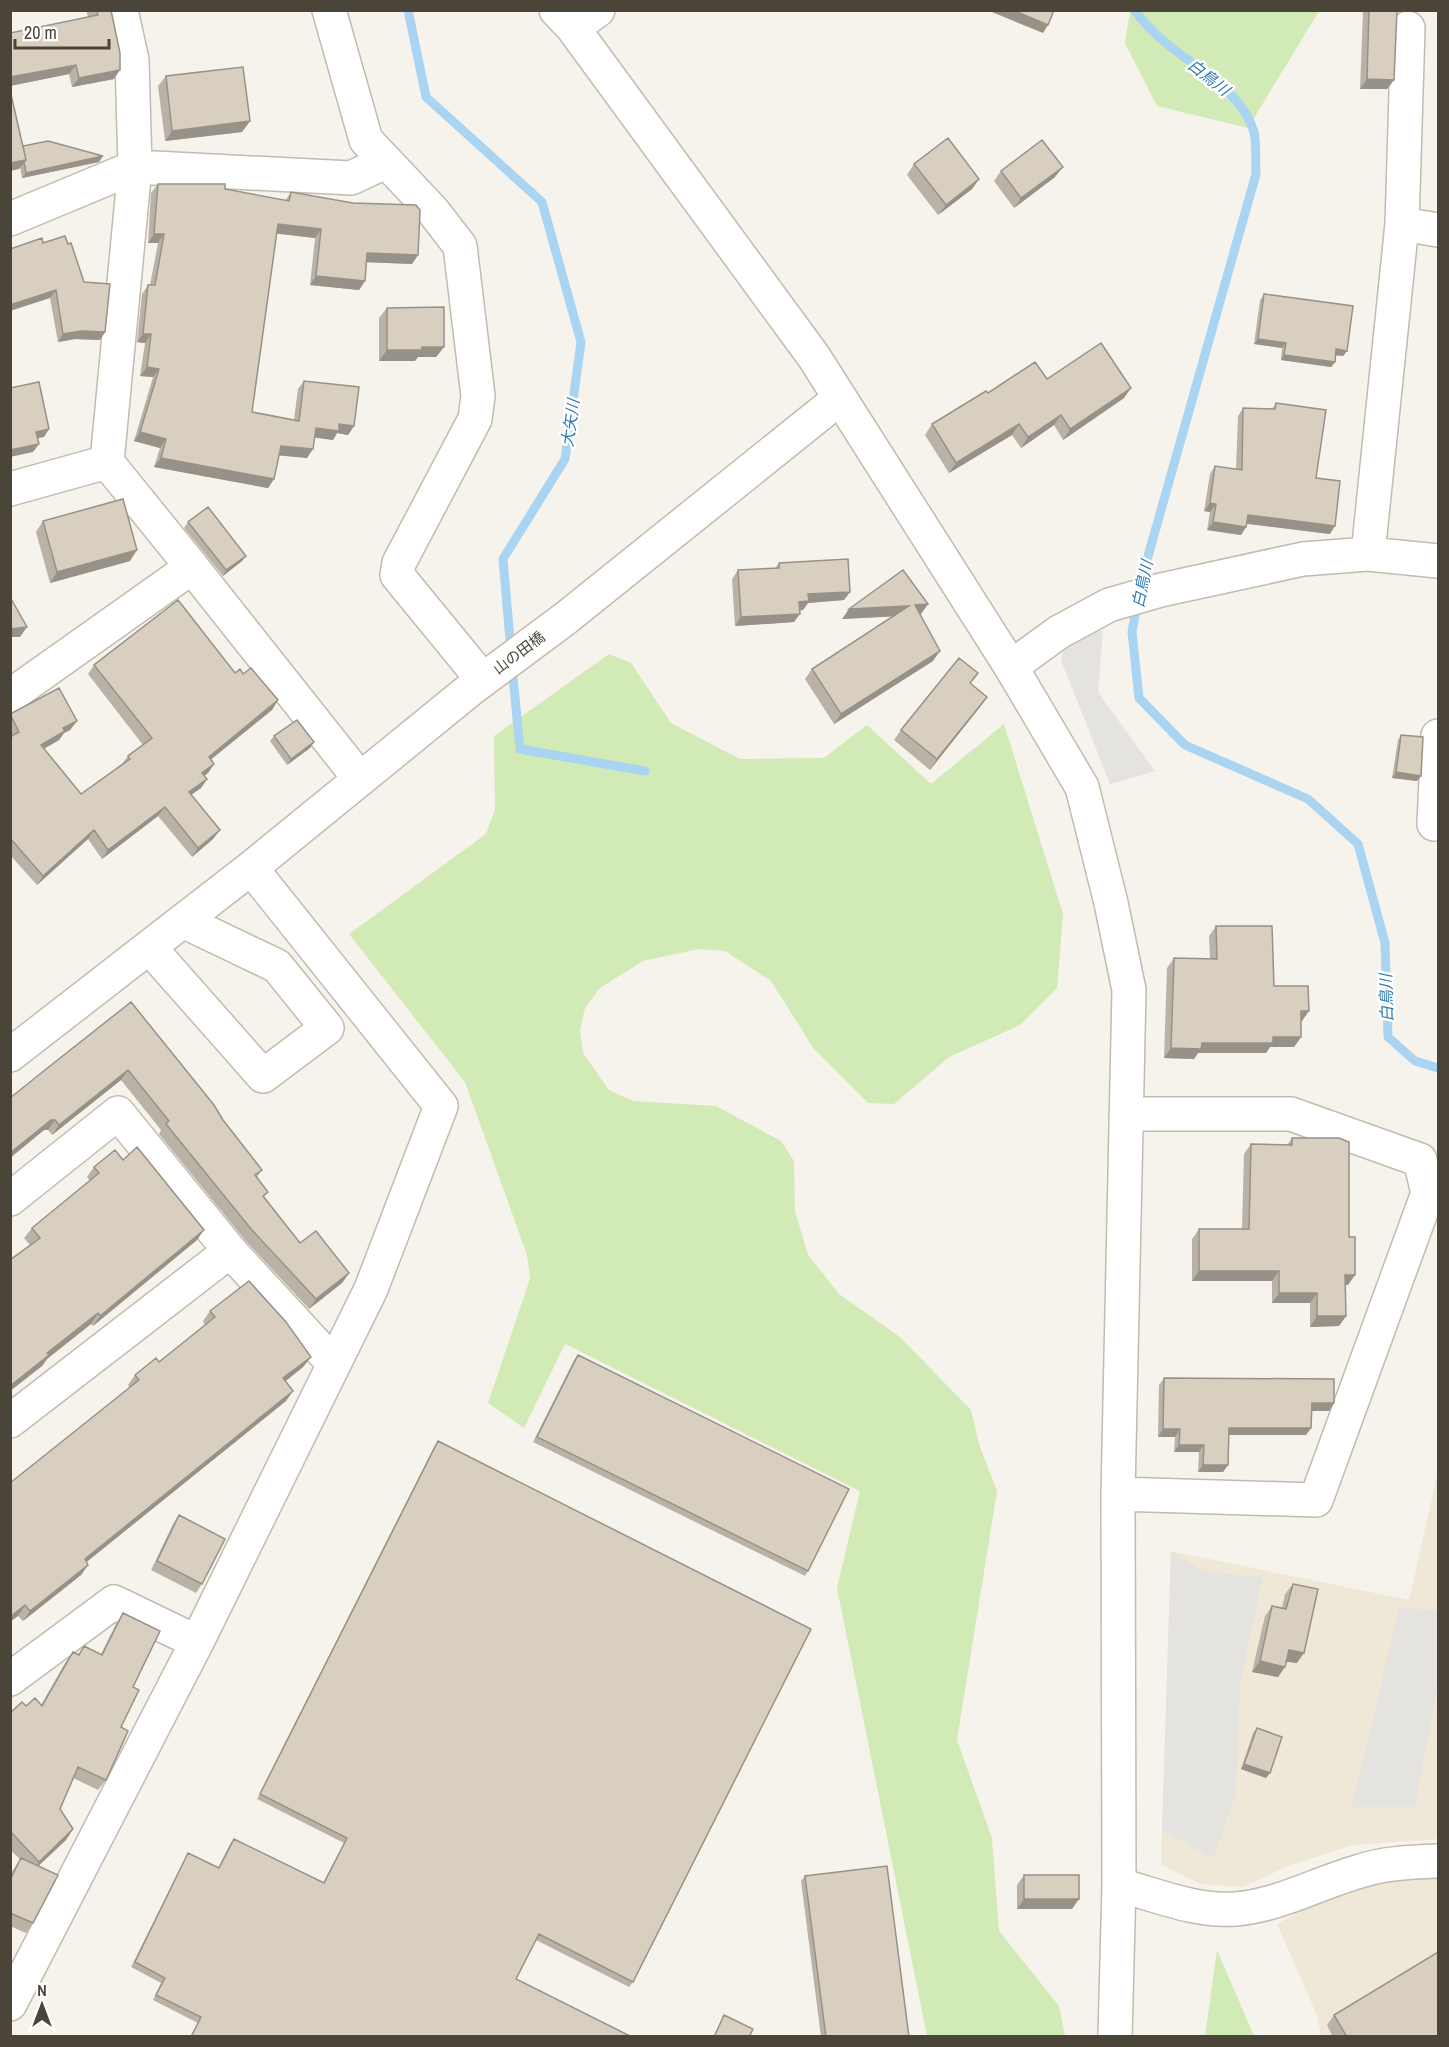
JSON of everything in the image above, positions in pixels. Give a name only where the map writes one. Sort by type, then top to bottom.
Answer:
[{"type":"street","points":[[121,10],[132,60],[135,167],[107,462],[360,779]]},
{"type":"street","points":[[329,10],[366,140],[433,211],[460,246],[478,396],[475,419],[399,563],[397,575],[477,684]]},
{"type":"street","points":[[576,16],[814,357],[1011,667],[1082,787],[1111,903],[1128,990],[1118,1494],[1119,1885],[1115,2037]]},
{"type":"street","points":[[1368,554],[1401,224],[1408,28]]},
{"type":"street","points":[[10,219],[135,167],[351,178],[385,162]]},
{"type":"street","points":[[1401,224],[1438,230]]},
{"type":"street","name":"山の田橋","points":[[10,1055],[251,868],[477,684],[566,618],[840,398]]},
{"type":"street","points":[[10,489],[107,462]]},
{"type":"street","points":[[1011,667],[1059,632],[1109,606],[1161,590],[1303,559],[1368,554],[1438,561]]},
{"type":"street","points":[[10,696],[192,567]]},
{"type":"street","points":[[1438,736],[1434,824],[1438,824]]},
{"type":"street","points":[[10,2004],[197,1641],[371,1289],[441,1106],[251,868]]},
{"type":"street","points":[[149,947],[263,1076],[327,1028],[277,966],[183,921]]},
{"type":"street","points":[[10,1199],[118,1113],[230,1251],[334,1364]]},
{"type":"street","points":[[1118,1494],[1316,1500],[1428,1193],[1420,1160],[1291,1114],[1126,1114]]},
{"type":"street","points":[[10,1421],[230,1251]]},
{"type":"street","points":[[10,1679],[114,1602],[197,1641]]},
{"type":"street","points":[[1119,1885],[1208,1909],[1234,1909],[1263,1906],[1359,1871],[1404,1862],[1438,1861]]},
{"type":"shaded area","points":[[1088,630],[1103,631],[1098,692],[1155,771],[1110,784],[1061,660],[1064,646]]},
{"type":"shaded area","points":[[1438,1471],[1438,1839],[1353,1845],[1288,1866],[1243,1887],[1200,1884],[1161,1864],[1171,1551],[1409,1600]]},
{"type":"shaded area","points":[[1171,1551],[1203,1571],[1263,1578],[1240,1684],[1236,1795],[1213,1858],[1162,1830]]},
{"type":"shaded area","points":[[1399,1608],[1438,1610],[1438,1685],[1415,1807],[1352,1807]]},
{"type":"shaded area","points":[[1438,1873],[1438,2036],[1321,2036],[1316,2013],[1277,1924],[1325,1897],[1400,1877]]},
{"type":"green space","points":[[1130,10],[1319,11],[1248,128],[1157,106],[1125,43]]},
{"type":"green space","points":[[609,654],[631,663],[671,723],[740,759],[824,758],[867,725],[931,784],[1004,724],[1063,914],[1057,988],[1020,1025],[949,1057],[894,1104],[868,1103],[814,1049],[771,981],[725,951],[699,949],[643,961],[600,988],[585,1008],[580,1030],[583,1053],[609,1090],[633,1101],[716,1106],[781,1141],[794,1161],[795,1211],[808,1255],[839,1294],[900,1337],[971,1410],[979,1444],[997,1491],[957,1740],[992,1838],[999,1931],[1059,2006],[1065,2036],[927,2036],[837,1588],[860,1491],[565,1344],[524,1428],[488,1403],[530,1279],[527,1255],[465,1082],[349,934],[486,834],[495,810],[494,736]]},
{"type":"green space","points":[[1217,1950],[1254,2036],[1205,2036]]},
{"type":"building","points":[[96,10],[111,10],[120,53],[120,70],[79,78],[76,65],[10,77],[10,33],[98,15]]},
{"type":"building","points":[[1013,10],[1054,10],[1048,25]]},
{"type":"building","points":[[1369,10],[1397,10],[1394,80],[1367,79]]},
{"type":"building","points":[[243,67],[250,121],[172,131],[166,76]]},
{"type":"building","points":[[10,90],[26,160],[10,163]]},
{"type":"building","points":[[948,138],[979,179],[946,205],[914,164]]},
{"type":"building","points":[[1042,140],[1063,167],[1021,198],[1001,171]]},
{"type":"building","points":[[48,141],[103,156],[26,173],[23,146]]},
{"type":"building","points":[[158,184],[225,184],[225,189],[289,201],[291,192],[353,203],[416,205],[420,210],[418,255],[367,253],[365,281],[316,276],[321,229],[278,224],[252,412],[299,421],[304,381],[359,387],[354,426],[339,424],[339,431],[316,428],[313,449],[281,446],[274,479],[161,458],[166,439],[140,432],[159,369],[147,367],[151,334],[143,334],[148,285],[155,285],[164,234],[154,234]]},
{"type":"building","points":[[65,236],[68,244],[71,243],[84,282],[110,284],[105,332],[81,331],[63,334],[56,290],[10,305],[10,249],[42,238],[43,243]]},
{"type":"building","points":[[1264,294],[1353,306],[1347,351],[1336,349],[1335,362],[1284,355],[1286,343],[1258,339]]},
{"type":"building","points":[[444,307],[444,347],[422,347],[422,350],[387,350],[387,308]]},
{"type":"building","points":[[1101,343],[1131,388],[1070,429],[1061,415],[1028,437],[1019,424],[956,463],[932,424],[986,391],[988,393],[1035,362],[1047,379]]},
{"type":"building","points":[[39,382],[49,429],[36,432],[39,444],[10,450],[10,388]]},
{"type":"building","points":[[1276,403],[1326,410],[1316,478],[1340,481],[1335,526],[1248,515],[1246,527],[1213,522],[1216,504],[1210,503],[1215,466],[1242,470],[1243,408],[1275,409]]},
{"type":"building","points":[[123,499],[137,550],[57,572],[43,521]]},
{"type":"building","points":[[208,507],[246,556],[226,570],[188,522]]},
{"type":"building","points":[[848,559],[850,592],[808,594],[809,601],[799,602],[800,614],[741,617],[738,570],[779,568],[779,563]]},
{"type":"building","points":[[903,570],[928,604],[915,605],[940,651],[841,714],[812,669],[909,606],[849,609]]},
{"type":"building","points":[[10,597],[27,627],[10,629]]},
{"type":"building","points":[[178,600],[235,673],[240,669],[243,674],[251,668],[278,700],[209,757],[214,764],[202,773],[207,779],[189,792],[220,830],[198,848],[165,807],[108,850],[94,830],[43,876],[10,838],[10,737],[19,732],[10,714],[59,688],[77,721],[63,728],[65,731],[41,745],[81,794],[130,759],[128,756],[152,738],[94,665]]},
{"type":"building","points":[[959,658],[978,673],[970,683],[987,697],[937,759],[901,730]]},
{"type":"building","points":[[297,720],[314,742],[291,759],[274,736]]},
{"type":"building","points":[[1401,735],[1423,737],[1421,776],[1396,772]]},
{"type":"building","points":[[1216,926],[1272,926],[1274,986],[1308,986],[1309,1011],[1301,1011],[1301,1037],[1273,1037],[1273,1043],[1202,1043],[1201,1049],[1171,1048],[1174,958],[1217,959]]},
{"type":"building","points":[[131,1002],[214,1105],[262,1170],[255,1175],[268,1192],[263,1196],[300,1243],[316,1231],[349,1273],[316,1299],[251,1229],[166,1124],[169,1121],[128,1070],[59,1125],[55,1120],[51,1120],[10,1153],[10,1098]]},
{"type":"building","points":[[1292,1138],[1339,1138],[1349,1142],[1349,1237],[1355,1237],[1355,1275],[1345,1275],[1346,1316],[1317,1316],[1317,1293],[1279,1293],[1279,1271],[1199,1271],[1199,1229],[1249,1229],[1251,1144],[1292,1145]]},
{"type":"building","points":[[137,1147],[204,1230],[100,1316],[98,1313],[47,1353],[49,1355],[10,1386],[10,1260],[40,1238],[32,1228],[99,1173],[94,1167],[115,1150],[123,1160]]},
{"type":"building","points":[[249,1281],[286,1322],[311,1357],[283,1378],[293,1391],[85,1559],[88,1565],[30,1611],[25,1605],[10,1617],[10,1483],[139,1380],[135,1375],[156,1358],[159,1362],[215,1317],[210,1311]]},
{"type":"building","points":[[578,1355],[849,1489],[808,1571],[537,1437]]},
{"type":"building","points":[[1164,1378],[1334,1379],[1334,1403],[1312,1403],[1311,1428],[1229,1428],[1228,1465],[1203,1465],[1204,1445],[1179,1445],[1180,1429],[1163,1429]]},
{"type":"building","points":[[438,1441],[811,1629],[633,1982],[539,1934],[516,1979],[632,2037],[191,2037],[201,2017],[156,1995],[165,1978],[135,1962],[188,1853],[219,1868],[234,1839],[324,1883],[347,1838],[260,1794]]},
{"type":"building","points":[[179,1515],[225,1539],[202,1584],[157,1561]]},
{"type":"building","points":[[1293,1584],[1318,1589],[1304,1653],[1289,1650],[1285,1667],[1260,1661],[1272,1606],[1286,1609]]},
{"type":"building","points":[[123,1613],[160,1631],[133,1687],[139,1690],[121,1727],[128,1731],[106,1780],[78,1767],[60,1809],[73,1829],[39,1862],[10,1831],[10,1713],[22,1702],[26,1706],[35,1698],[42,1706],[73,1652],[79,1655],[84,1646],[102,1655]]},
{"type":"building","points":[[1257,1728],[1282,1737],[1270,1773],[1244,1764]]},
{"type":"building","points":[[21,1858],[58,1875],[33,1923],[10,1913],[10,1880]]},
{"type":"building","points":[[887,1866],[909,2037],[826,2037],[805,1876]]},
{"type":"building","points":[[1024,1875],[1079,1875],[1079,1899],[1024,1899]]},
{"type":"building","points":[[1438,1952],[1438,2037],[1347,2037],[1334,2015]]},
{"type":"building","points":[[724,2015],[753,2029],[749,2037],[714,2037]]},
{"type":"waterway","name":"大矢川","points":[[408,10],[426,97],[542,202],[581,342],[565,459],[503,559],[511,651]]},
{"type":"waterway","name":"白鳥川","points":[[1135,10],[1164,42],[1233,97],[1246,113],[1254,132],[1256,147],[1256,174],[1139,588]]},
{"type":"waterway","name":"白鳥川","points":[[1137,605],[1132,632],[1139,698],[1185,745],[1308,799],[1358,844],[1385,943],[1388,1037],[1415,1061],[1438,1068]]},
{"type":"waterway","name":"大矢川","points":[[512,667],[520,749],[645,771]]}]
